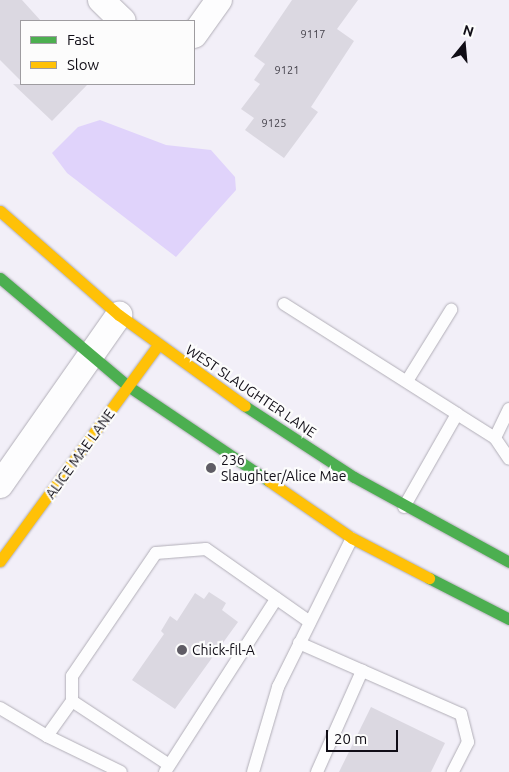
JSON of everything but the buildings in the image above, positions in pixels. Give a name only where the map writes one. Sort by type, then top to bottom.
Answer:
[{"type":"main road","name":"WEST SLAUGHTER LANE","points":[[0,211],[119,316],[158,345],[318,455],[404,507],[509,562]]},
{"type":"main road","points":[[0,278],[90,358],[128,386],[352,538],[509,619]]},
{"type":"main road","name":"ALICE MAE LANE","points":[[0,562],[158,345]]},
{"type":"street","points":[[101,0],[122,20]]},
{"type":"street","points":[[195,34],[219,0]]},
{"type":"street","points":[[0,485],[119,316]]},
{"type":"lane","points":[[284,304],[495,438],[509,459]]},
{"type":"lane","points":[[407,381],[452,310]]},
{"type":"lane","points":[[495,438],[509,409]]},
{"type":"lane","points":[[404,507],[457,414]]},
{"type":"lane","points":[[253,772],[278,687],[352,538]]},
{"type":"lane","points":[[47,736],[72,701],[72,676],[156,553],[206,549],[310,622]]},
{"type":"lane","points":[[72,701],[167,768],[276,599]]},
{"type":"lane","points":[[299,643],[461,714],[468,742],[453,772]]},
{"type":"lane","points":[[316,772],[362,671]]},
{"type":"lane","points":[[0,708],[47,736],[121,772]]},
{"type":"shaded area","points":[[100,120],[166,145],[211,150],[235,177],[236,190],[176,257],[67,173],[52,153],[78,127]]},
{"type":"traffic: fast","points":[[0,278],[128,386],[269,481]]},
{"type":"traffic: fast","points":[[245,406],[354,477],[509,562]]},
{"type":"traffic: fast","points":[[429,578],[509,619]]},
{"type":"traffic: slow","points":[[0,211],[119,315],[245,406]]},
{"type":"traffic: slow","points":[[0,561],[158,345]]},
{"type":"traffic: slow","points":[[269,481],[352,538],[429,578]]},
{"type":"place","name":"236 Slaughter/Alice Mae","points":[[211,468]]},
{"type":"place","name":"Chick-fil-A","points":[[182,650]]}]
